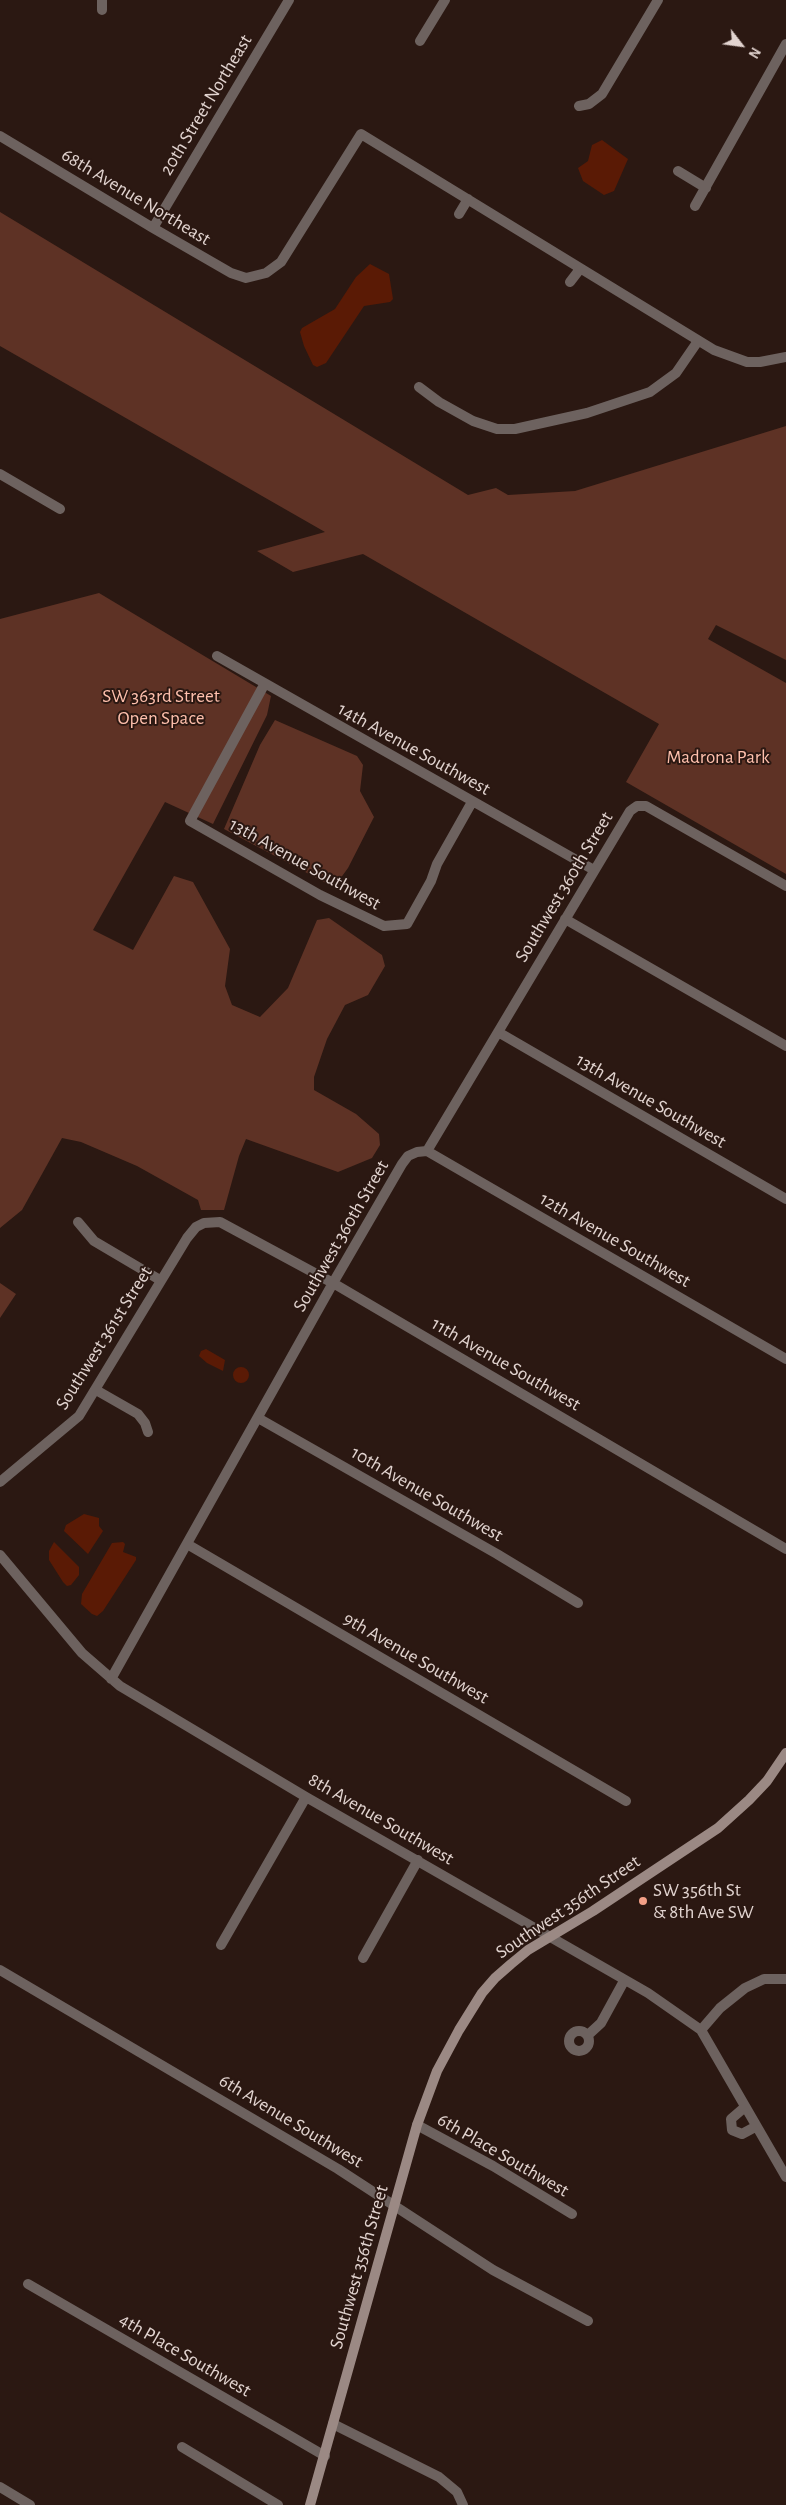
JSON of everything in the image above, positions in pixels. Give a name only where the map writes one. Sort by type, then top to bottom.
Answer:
[{"type":"main road","name":"Southwest 356th Street","points":[[310,2505],[417,2126],[437,2071],[482,1993],[494,1978],[549,1936],[594,1911],[718,1828],[767,1781],[786,1753]]},
{"type":"street","name":"20th Street Northeast","points":[[152,228],[289,0]]},
{"type":"street","points":[[420,41],[445,0]]},
{"type":"street","points":[[579,106],[589,104],[602,94],[658,0]]},
{"type":"street","points":[[695,206],[786,44]]},
{"type":"street","name":"68th Avenue Northeast","points":[[0,136],[152,228],[231,273],[246,278],[266,273],[281,262],[361,134],[468,199]]},
{"type":"street","points":[[678,171],[706,188]]},
{"type":"street","points":[[459,214],[468,199],[698,341],[722,353],[747,362],[760,362],[786,357]]},
{"type":"street","points":[[570,282],[580,269]]},
{"type":"street","points":[[419,387],[439,402],[474,421],[497,429],[515,429],[587,413],[650,392],[676,373],[698,341]]},
{"type":"street","points":[[2,479],[60,509]]},
{"type":"street","name":"14th Avenue Southwest","points":[[217,656],[264,685],[594,870]]},
{"type":"street","name":"13th Avenue Southwest","points":[[264,685],[190,821],[320,895],[384,926],[407,924],[431,881],[437,864],[472,802]]},
{"type":"street","name":"Southwest 360th Street","points":[[111,1679],[333,1283],[402,1164],[408,1156],[417,1152],[428,1152],[630,811],[637,806],[646,806],[786,886]]},
{"type":"street","points":[[566,919],[786,1046]]},
{"type":"street","name":"13th Avenue Southwest","points":[[498,1032],[786,1199]]},
{"type":"street","name":"12th Avenue Southwest","points":[[428,1152],[786,1359]]},
{"type":"street","points":[[78,1222],[94,1241],[160,1280]]},
{"type":"street","name":"11th Avenue Southwest","points":[[204,1223],[220,1222],[229,1225],[333,1283],[786,1549]]},
{"type":"street","name":"Southwest 361st Street","points":[[0,1482],[70,1426],[79,1416],[187,1238],[196,1227],[204,1223]]},
{"type":"street","points":[[96,1390],[138,1414],[146,1423],[148,1432]]},
{"type":"street","name":"10th Avenue Southwest","points":[[258,1418],[497,1554],[578,1603]]},
{"type":"street","name":"9th Avenue Southwest","points":[[187,1544],[626,1801]]},
{"type":"street","name":"8th Avenue Southwest","points":[[0,1555],[61,1629],[91,1662],[111,1679],[306,1797],[418,1860],[674,2010],[701,2030],[786,2177]]},
{"type":"street","points":[[220,1945],[306,1797]]},
{"type":"street","points":[[363,1958],[418,1860]]},
{"type":"street","name":"6th Avenue Southwest","points":[[0,1970],[395,2205],[493,2270],[588,2321]]},
{"type":"street","points":[[701,2030],[720,2008],[745,1988],[764,1979],[786,1979]]},
{"type":"street","points":[[588,2035],[601,2024],[624,1981]]},
{"type":"street","points":[[745,2107],[731,2119],[732,2130],[742,2134],[755,2126]]},
{"type":"street","name":"6th Place Southwest","points":[[417,2126],[493,2166],[572,2214]]},
{"type":"street","name":"4th Place Southwest","points":[[28,2284],[325,2456]]},
{"type":"street","points":[[333,2424],[439,2477],[457,2492],[463,2505]]},
{"type":"street","points":[[182,2447],[278,2505]]},
{"type":"street","points":[[0,2487],[30,2505]]},
{"type":"green space","name":"Madrona Park","points":[[0,212],[468,495],[496,488],[508,495],[575,491],[786,426],[786,660],[716,625],[708,639],[786,683],[786,874],[626,782],[659,724],[363,554],[293,572],[257,551],[325,532],[0,346]]},
{"type":"green space","name":"SW 363rd Street Open Space","points":[[99,593],[271,696],[267,715],[213,824],[165,802],[93,930],[133,950],[174,876],[193,882],[230,949],[225,986],[232,1005],[260,1017],[288,988],[317,920],[329,918],[382,955],[385,966],[368,995],[345,1005],[327,1039],[314,1077],[314,1090],[356,1114],[379,1134],[380,1145],[372,1158],[338,1172],[246,1139],[239,1156],[224,1210],[201,1210],[198,1200],[137,1166],[81,1142],[62,1138],[22,1210],[0,1228],[0,619]]},
{"type":"green space","points":[[275,720],[357,756],[363,765],[360,791],[374,817],[348,868],[340,879],[326,883],[224,829],[260,745]]},
{"type":"green space","points":[[0,1283],[16,1294],[0,1318]]},
{"type":"shaded area","points":[[602,140],[628,159],[614,191],[604,195],[583,181],[578,168],[588,161],[592,145]]},
{"type":"shaded area","points":[[370,264],[389,274],[393,299],[390,302],[364,306],[326,363],[317,367],[313,365],[304,346],[300,332],[302,328],[335,309],[356,277]]},
{"type":"shaded area","points":[[206,1349],[225,1360],[223,1371],[207,1363],[199,1356],[201,1351]]},
{"type":"shaded area","points":[[241,1367],[247,1369],[249,1375],[247,1381],[241,1383],[235,1381],[233,1375],[235,1369]]},
{"type":"shaded area","points":[[84,1514],[99,1518],[99,1526],[103,1531],[88,1554],[64,1531],[66,1525]]},
{"type":"shaded area","points":[[54,1542],[79,1567],[79,1575],[71,1585],[67,1586],[63,1582],[49,1560],[49,1551]]},
{"type":"shaded area","points":[[123,1542],[125,1544],[123,1552],[136,1557],[136,1560],[103,1611],[97,1616],[81,1604],[82,1594],[112,1543]]},
{"type":"place","name":"SW 356th St & 8th Ave SW","points":[[643,1901]]}]
